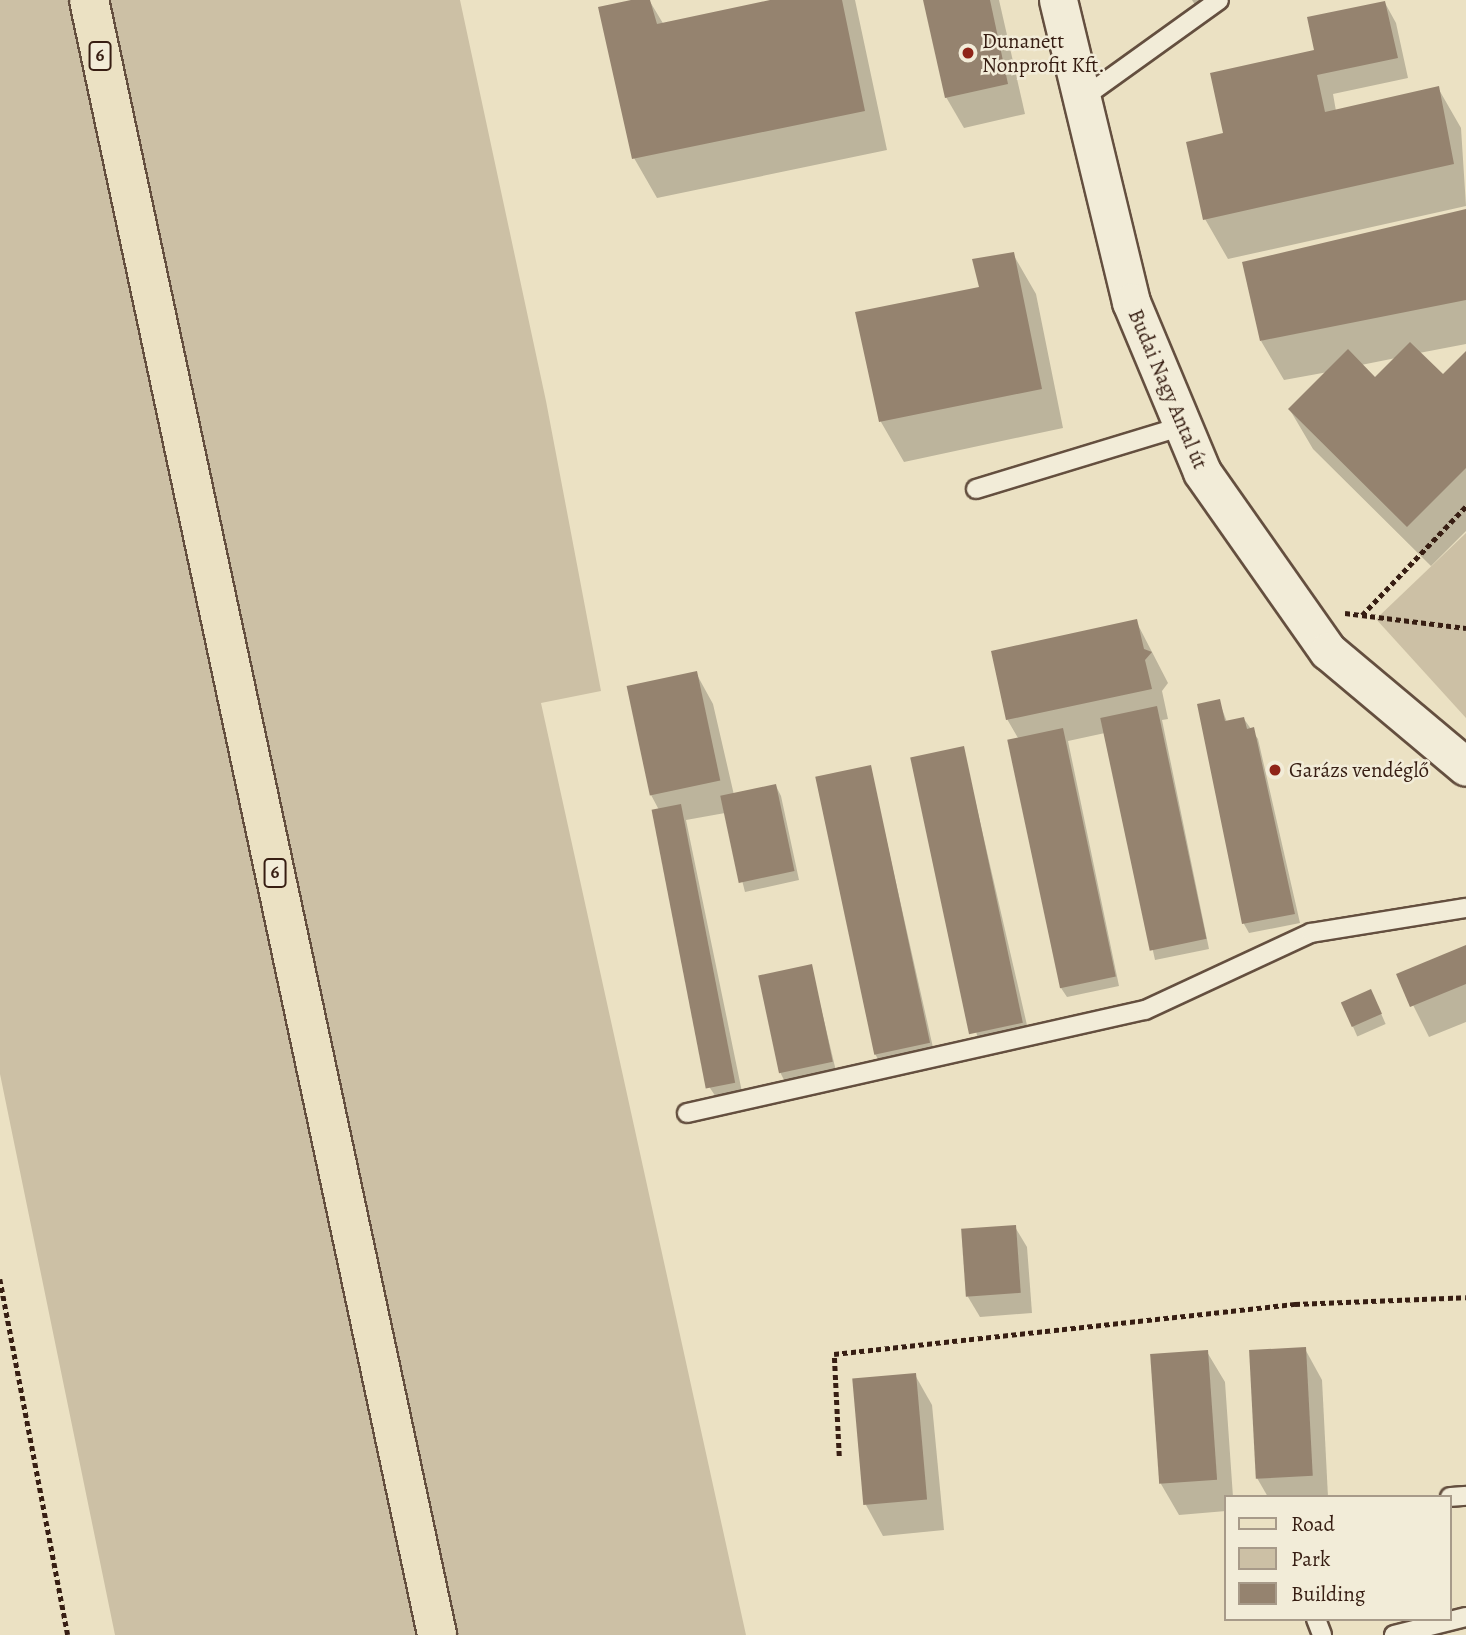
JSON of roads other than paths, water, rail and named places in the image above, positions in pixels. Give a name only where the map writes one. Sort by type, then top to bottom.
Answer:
[{"type":"main road","name":"6","points":[[89,0],[437,1635]]},
{"type":"street","name":"Budai Nagy Antal út","points":[[1058,0],[1080,100],[1131,302],[1180,427],[1202,472],[1328,651],[1466,767]]},
{"type":"lane","points":[[1080,100],[1219,0]]},
{"type":"lane","points":[[976,489],[1180,427]]},
{"type":"lane","points":[[687,1113],[1145,1010],[1311,933],[1466,908]]},
{"type":"lane","points":[[1394,1635],[1450,1621]]},
{"type":"place","name":"Dunanett Nonprofit Kft.","points":[[968,53]]},
{"type":"place","name":"Garázs vendéglő","points":[[1275,770]]}]
